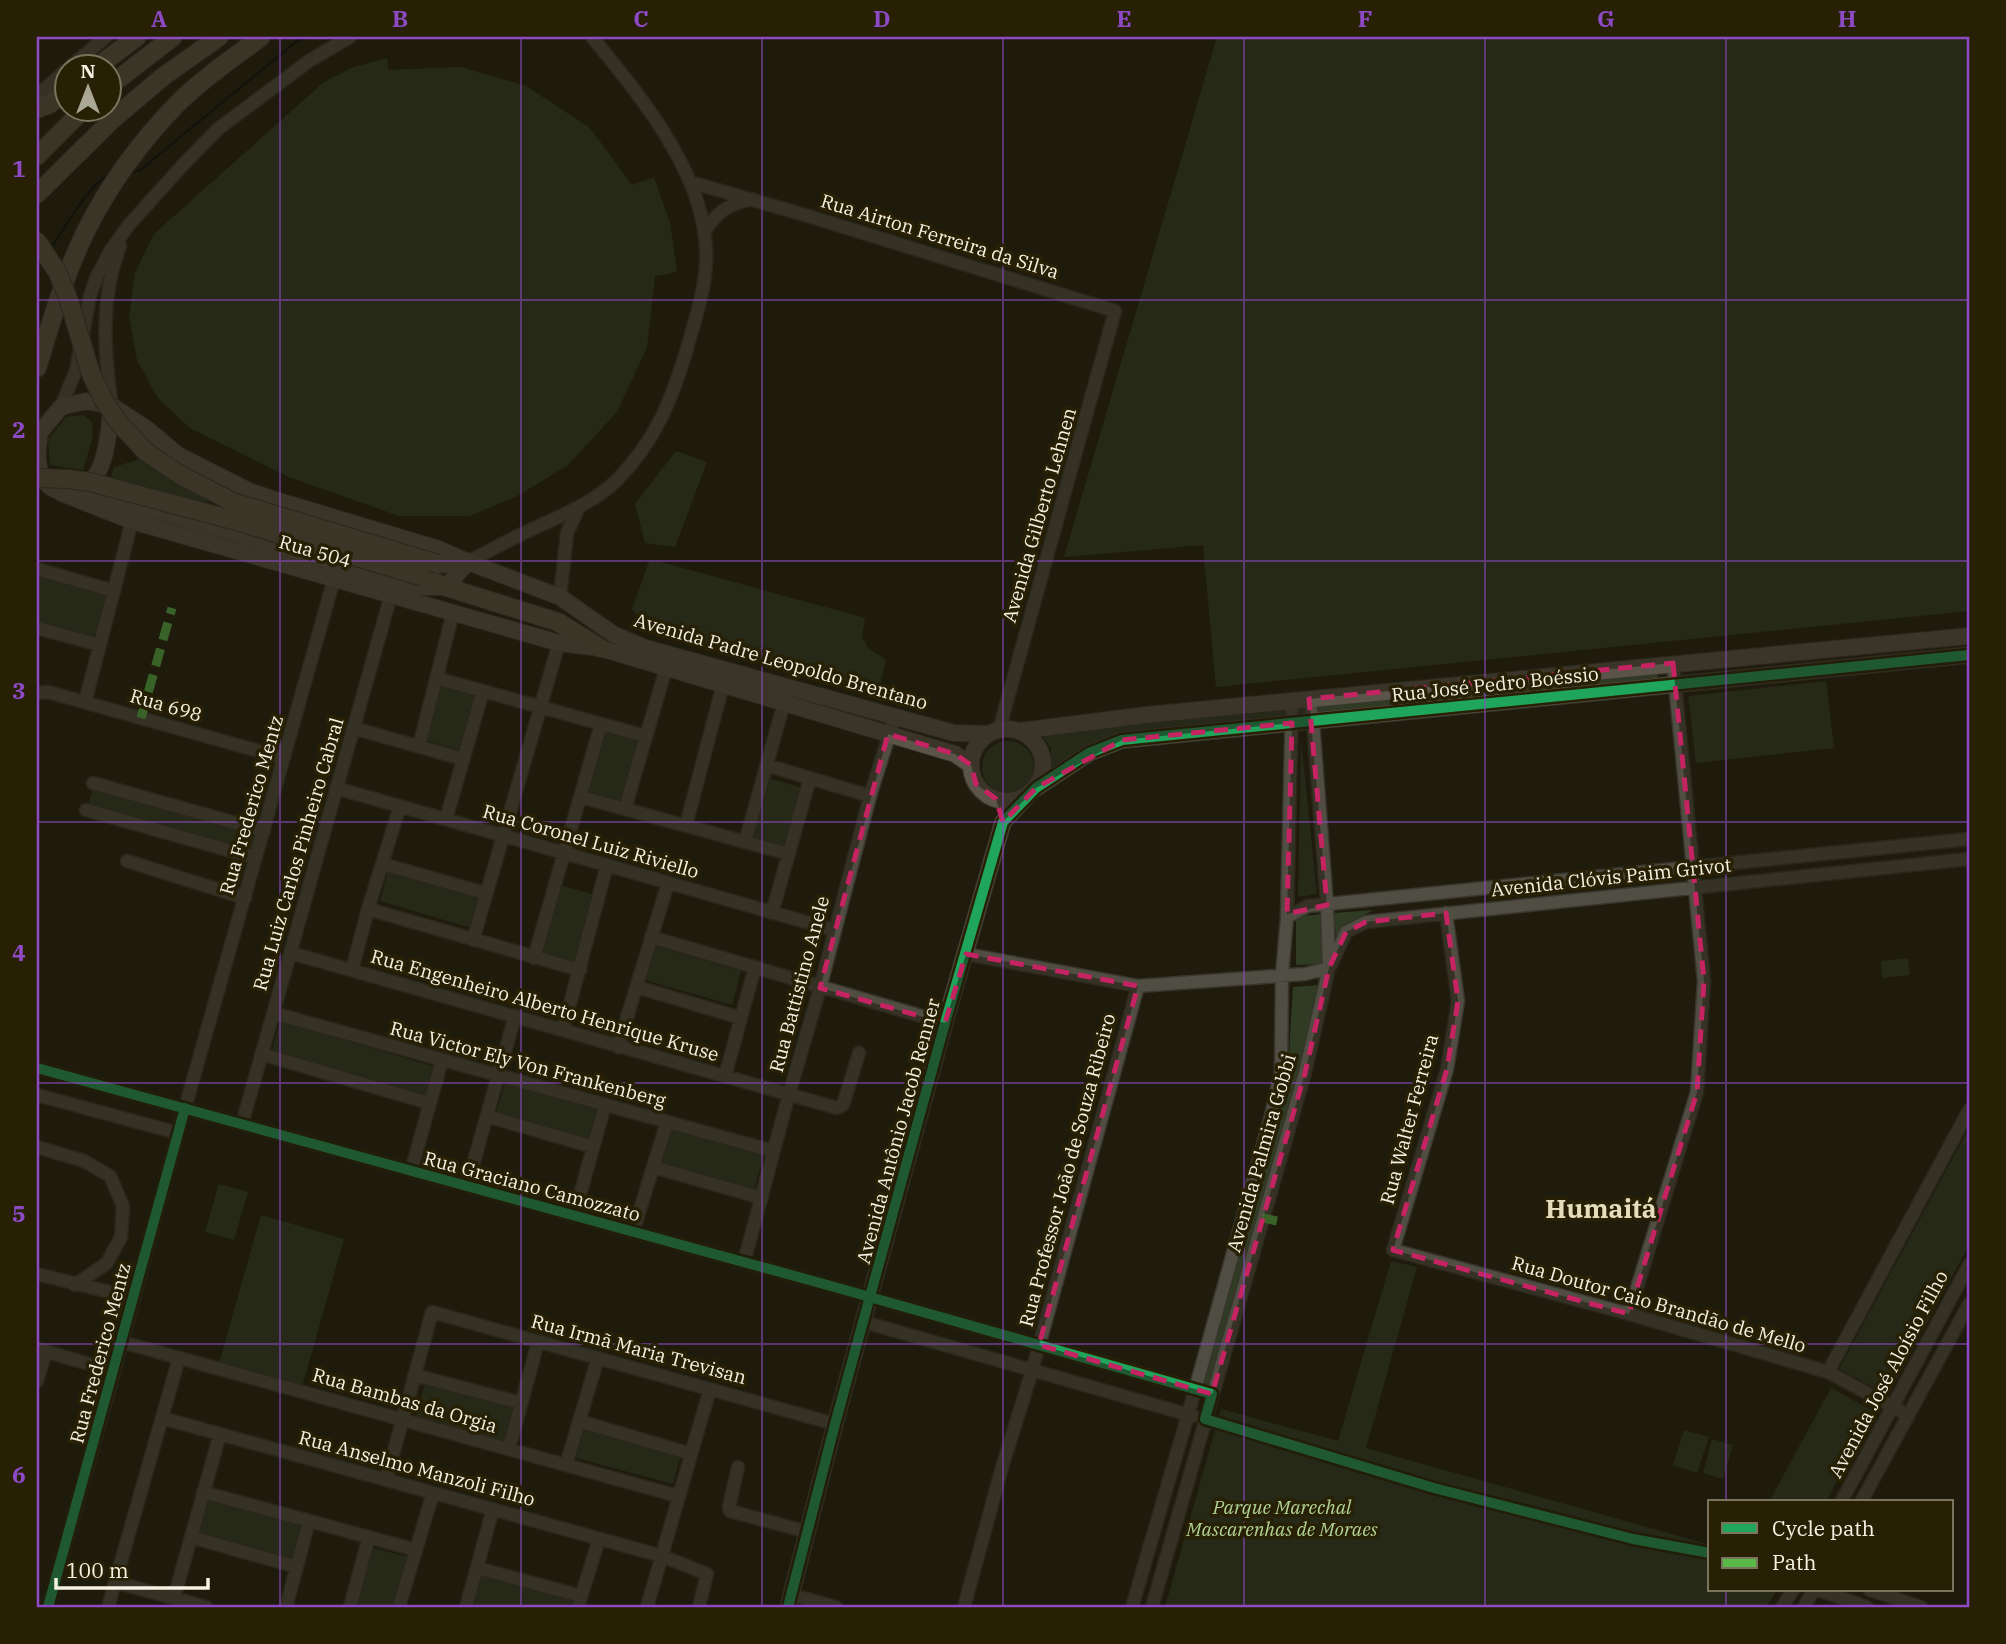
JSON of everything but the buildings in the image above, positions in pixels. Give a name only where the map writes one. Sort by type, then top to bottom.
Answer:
[{"type":"highway","points":[[117,52],[137,37]]},
{"type":"highway","points":[[122,76],[173,37]]},
{"type":"highway","points":[[37,194],[114,118],[164,76],[219,37]]},
{"type":"highway","points":[[37,368],[64,281],[85,232],[122,171],[179,102],[261,37]]},
{"type":"highway","points":[[37,156],[71,122]]},
{"type":"highway","points":[[37,241],[69,301],[91,374],[104,401],[119,423],[146,452],[182,476],[233,502],[438,564],[468,562]]},
{"type":"highway","points":[[37,478],[90,482],[218,516],[423,577],[446,587],[558,622],[600,648]]},
{"type":"main road","points":[[86,401],[111,406],[105,456],[95,477],[88,486],[78,490],[61,493],[49,486],[41,475],[38,434],[61,407],[86,401]]},
{"type":"main road","name":"Avenida Padre Leopoldo Brentano","points":[[111,406],[147,429],[178,455],[249,491],[439,548],[560,597],[666,668],[859,707],[954,733],[994,732]]},
{"type":"main road","points":[[105,456],[147,429]]},
{"type":"main road","points":[[37,490],[148,509],[421,587],[446,587],[468,562]]},
{"type":"main road","name":"Rua 504","points":[[61,493],[132,521],[559,643]]},
{"type":"main road","points":[[334,579],[363,570]]},
{"type":"main road","name":"Rua José Pedro Boéssio","points":[[1020,731],[1309,699],[1969,636]]},
{"type":"main road","name":"Avenida Padre Leopoldo Brentano","points":[[559,643],[644,655],[725,678],[784,703],[955,754],[971,765]]},
{"type":"main road","name":"Rua José Pedro Boéssio","points":[[1032,791],[1089,753],[1122,740],[1969,655]]},
{"type":"main road","points":[[855,724],[859,707]]},
{"type":"main road","points":[[1009,729],[1020,731],[1038,745],[1044,767],[1041,778],[1032,791],[1018,799],[996,799],[984,793],[976,784],[971,765],[975,749],[981,740],[994,732],[1009,729]]},
{"type":"main road","name":"Avenida Antônio Jacob Renner","points":[[790,1601],[835,1424],[1003,822],[1032,791]]},
{"type":"main road","points":[[996,799],[1003,822]]},
{"type":"street","points":[[88,52],[106,37]]},
{"type":"street","points":[[61,407],[76,370],[90,296],[97,275],[128,226],[218,129],[309,61],[350,37]]},
{"type":"street","points":[[468,562],[579,507],[615,482],[648,444],[668,405],[702,296],[706,262],[704,232],[690,182],[636,90],[592,37]]},
{"type":"street","points":[[37,96],[52,83]]},
{"type":"street","name":"Rua Airton Ferreira da Silva","points":[[690,182],[1115,311]]},
{"type":"street","points":[[704,232],[718,213],[732,204],[753,199]]},
{"type":"street","points":[[111,406],[105,362],[105,315],[113,268],[128,226]]},
{"type":"street","name":"Avenida Gilberto Lehnen","points":[[994,732],[1115,311]]},
{"type":"street","points":[[560,597],[567,533],[579,507]]},
{"type":"street","points":[[85,702],[132,521]]},
{"type":"street","points":[[37,569],[114,591]]},
{"type":"street","name":"Rua Frederico Mentz","points":[[48,1607],[334,579]]},
{"type":"street","name":"Rua Luiz Carlos Pinheiro Cabral","points":[[242,1124],[391,595]]},
{"type":"street","points":[[419,746],[453,612]]},
{"type":"street","points":[[37,628],[100,645]]},
{"type":"street","points":[[473,940],[559,643]]},
{"type":"street","points":[[1629,1314],[1697,1092],[1704,981],[1673,663]]},
{"type":"street","points":[[625,808],[666,668]]},
{"type":"street","points":[[436,678],[645,736]]},
{"type":"street","points":[[686,825],[725,678]]},
{"type":"street","points":[[446,819],[483,691]]},
{"type":"street","name":"Rua 698","points":[[37,693],[48,692],[284,758]]},
{"type":"street","name":"Avenida Palmira Gobbi","points":[[1152,1607],[1305,1073],[1329,968],[1327,905],[1313,720],[1309,699]]},
{"type":"street","name":"Avenida Palmira Gobbi","points":[[1132,1607],[1271,1116],[1280,1071],[1292,701]]},
{"type":"street","points":[[745,842],[784,703]]},
{"type":"street","name":"Rua Battistino Anele","points":[[744,1262],[870,796],[895,716]]},
{"type":"street","points":[[534,958],[601,724]]},
{"type":"street","points":[[353,728],[463,759]]},
{"type":"street","points":[[766,765],[870,796]]},
{"type":"street","points":[[772,912],[810,778]]},
{"type":"street","points":[[93,783],[264,831]]},
{"type":"street","name":"Rua Coronel Luiz Riviello","points":[[337,788],[834,930]]},
{"type":"street","points":[[582,797],[789,854]]},
{"type":"street","points":[[352,970],[400,806]]},
{"type":"street","points":[[86,810],[257,858]]},
{"type":"street","name":"Avenida Clóvis Paim Grivot","points":[[1287,917],[1308,906],[1969,839]]},
{"type":"street","name":"Avenida Clóvis Paim Grivot","points":[[1329,968],[1346,932],[1366,922],[1969,859]]},
{"type":"street","points":[[127,861],[245,898]]},
{"type":"street","points":[[382,864],[485,893]]},
{"type":"street","points":[[563,1030],[607,865]]},
{"type":"street","points":[[618,1047],[668,883]]},
{"type":"street","points":[[368,909],[580,970]]},
{"type":"street","name":"Rua Walter Ferreira","points":[[1392,1250],[1436,1109],[1454,1028],[1458,1001],[1447,913]]},
{"type":"street","points":[[651,937],[945,1023]]},
{"type":"street","name":"Rua Engenheiro Alberto Henrique Kruse","points":[[292,953],[837,1108],[841,1107],[859,1053]]},
{"type":"street","points":[[966,954],[1138,986],[1305,974],[1329,968]]},
{"type":"street","points":[[725,1076],[755,967]]},
{"type":"street","name":"Rua Professor João de Souza Ribeiro","points":[[964,1607],[1003,1464],[1040,1345],[1138,986]]},
{"type":"street","points":[[637,987],[741,1018]]},
{"type":"street","name":"Rua Victor Ely Von Frankenberg","points":[[273,1013],[773,1152]]},
{"type":"street","points":[[467,1186],[515,1016]]},
{"type":"street","points":[[261,1054],[429,1103]]},
{"type":"street","points":[[411,1171],[442,1060]]},
{"type":"street","name":"Rua Graciano Camozzato","points":[[37,1068],[1212,1394]]},
{"type":"street","points":[[37,1095],[178,1133]]},
{"type":"street","points":[[574,1216],[605,1105]]},
{"type":"street","points":[[1828,1372],[1969,1110]]},
{"type":"street","points":[[487,1116],[593,1147]]},
{"type":"street","points":[[633,1232],[667,1122]]},
{"type":"street","points":[[37,1147],[84,1161],[110,1176],[122,1206],[121,1237],[107,1263],[75,1285]]},
{"type":"street","points":[[653,1167],[762,1198]]},
{"type":"street","name":"Rua Doutor Caio Brandão de Mello","points":[[1392,1250],[1629,1314],[1828,1372],[1908,1415]]},
{"type":"street","name":"Avenida José Aloísio Filho","points":[[1842,1500],[1969,1265]]},
{"type":"street","points":[[37,1274],[134,1298]]},
{"type":"street","name":"Avenida José Aloísio Filho","points":[[1862,1500],[1969,1304]]},
{"type":"street","name":"Rua Irmã Maria Trevisan","points":[[414,1376],[432,1312],[835,1424]]},
{"type":"street","points":[[864,1322],[1205,1419]]},
{"type":"street","name":"Rua Bambas da Orgia","points":[[122,1342],[678,1496]]},
{"type":"street","points":[[509,1449],[538,1342]]},
{"type":"street","points":[[37,1381],[41,1350],[114,1371]]},
{"type":"street","points":[[108,1607],[179,1358]]},
{"type":"street","points":[[566,1465],[598,1358]]},
{"type":"street","points":[[386,1480],[414,1376],[521,1403]]},
{"type":"street","points":[[647,1607],[709,1389]]},
{"type":"street","name":"Rua Anselmo Manzoli Filho","points":[[162,1418],[662,1556],[707,1574],[699,1607]]},
{"type":"street","points":[[579,1421],[691,1454]]},
{"type":"street","points":[[174,1598],[220,1434]]},
{"type":"street","points":[[738,1467],[730,1511],[808,1532]]},
{"type":"street","points":[[203,1492],[416,1550]]},
{"type":"street","points":[[399,1607],[433,1493]]},
{"type":"street","points":[[466,1607],[494,1509]]},
{"type":"street","points":[[286,1607],[309,1521]]},
{"type":"street","points":[[191,1537],[297,1567]]},
{"type":"street","points":[[350,1607],[369,1537]]},
{"type":"street","points":[[477,1568],[579,1601],[599,1539]]},
{"type":"street","points":[[115,1583],[206,1607]]},
{"type":"street","points":[[1782,1607],[1792,1592]]},
{"type":"street","points":[[1804,1607],[1815,1592]]},
{"type":"street","points":[[1822,1592],[1867,1607]]},
{"type":"street","points":[[1876,1592],[1920,1607]]},
{"type":"street","points":[[790,1601],[836,1607]]},
{"type":"highlighted area","points":[[1673,663],[1704,981],[1697,1092],[1629,1314],[1393,1250],[1447,1069],[1458,1001],[1446,913],[1366,922],[1346,932],[1329,968],[1305,1073],[1212,1394],[1039,1345],[1138,986],[966,954],[945,1023],[820,988],[888,734],[955,754],[971,765],[976,784],[996,799],[1003,822],[1036,788],[1122,740],[1292,723],[1287,914],[1327,905],[1309,699]]},
{"type":"green space","points":[[1217,37],[1969,37],[1969,611],[1216,687],[1203,545],[1064,557]]},
{"type":"green space","points":[[387,58],[388,70],[460,67],[526,86],[590,128],[632,185],[654,177],[670,223],[677,272],[655,276],[647,347],[617,412],[568,465],[519,495],[470,516],[399,516],[289,477],[190,428],[158,398],[137,360],[129,317],[135,273],[154,234],[324,82],[354,67]]},
{"type":"green space","points":[[83,415],[92,422],[93,436],[83,470],[50,465],[48,440],[66,417]]},
{"type":"green space","points":[[676,451],[707,462],[675,547],[645,543],[635,504]]},
{"type":"green space","points":[[147,457],[210,491],[207,504],[110,483],[114,467]]},
{"type":"green space","points":[[650,559],[865,618],[862,637],[868,648],[886,660],[878,693],[652,631],[632,609]]},
{"type":"green space","points":[[37,573],[109,594],[96,641],[37,625]]},
{"type":"green space","points":[[1657,668],[1658,679],[1114,735],[1051,770],[1051,749],[1040,731]]},
{"type":"green space","points":[[1826,681],[1834,748],[1696,763],[1688,696]]},
{"type":"green space","points":[[442,682],[476,692],[459,750],[425,740]]},
{"type":"green space","points":[[604,732],[638,741],[621,801],[588,791]]},
{"type":"green space","points":[[1301,740],[1317,894],[1298,897]]},
{"type":"green space","points":[[1008,741],[1027,748],[1034,767],[1027,786],[1008,793],[989,786],[982,767],[989,748]]},
{"type":"green space","points":[[769,778],[802,788],[785,847],[752,837]]},
{"type":"green space","points":[[94,786],[259,831],[253,854],[87,809]]},
{"type":"green space","points":[[388,871],[480,897],[471,928],[380,901]]},
{"type":"green space","points":[[561,885],[595,895],[576,961],[542,952]]},
{"type":"green space","points":[[1373,910],[1346,926],[1336,940],[1334,913]]},
{"type":"green space","points":[[1321,914],[1324,955],[1321,964],[1296,965],[1296,917]]},
{"type":"green space","points":[[654,946],[741,971],[732,1005],[645,980]]},
{"type":"green space","points":[[1908,958],[1910,975],[1882,978],[1881,961]]},
{"type":"green space","points":[[1320,985],[1291,1097],[1208,1387],[1202,1385],[1288,1071],[1293,987]]},
{"type":"green space","points":[[280,1021],[435,1067],[427,1095],[272,1050]]},
{"type":"green space","points":[[505,1083],[596,1109],[588,1139],[496,1114]]},
{"type":"green space","points":[[672,1127],[764,1154],[754,1190],[661,1163]]},
{"type":"green space","points":[[1969,1128],[1969,1245],[1888,1395],[1839,1369]]},
{"type":"green space","points":[[219,1184],[248,1192],[234,1240],[205,1232]]},
{"type":"green space","points":[[261,1215],[344,1239],[302,1387],[219,1363]]},
{"type":"green space","name":"Parque Marechal Mascarenhas de Moraes","points":[[1391,1261],[1417,1267],[1366,1448],[1708,1544],[1708,1592],[1776,1592],[1766,1607],[1165,1607],[1221,1409],[1338,1441]]},
{"type":"green space","points":[[425,1383],[515,1408],[506,1442],[416,1417]]},
{"type":"green space","points":[[1831,1388],[1873,1411],[1827,1500],[1770,1500]]},
{"type":"green space","points":[[585,1425],[682,1451],[673,1484],[576,1458]]},
{"type":"green space","points":[[1684,1430],[1709,1437],[1697,1473],[1673,1465]]},
{"type":"green space","points":[[1712,1439],[1733,1445],[1723,1479],[1703,1473]]},
{"type":"green space","points":[[209,1500],[302,1526],[292,1561],[199,1534]]},
{"type":"green space","points":[[373,1548],[409,1557],[395,1607],[357,1607]]},
{"type":"green space","points":[[480,1573],[574,1599],[572,1607],[470,1607]]},
{"type":"waterway","points":[[129,173],[139,171],[297,41],[306,37]]},
{"type":"waterway","points":[[51,248],[85,197],[109,175]]},
{"type":"waterway","points":[[37,264],[42,258]]},
{"type":"marked path","points":[[141,718],[172,608]]},
{"type":"marked path","points":[[1263,1218],[1277,1221]]},
{"type":"cycle path","points":[[788,1607],[835,1424],[1003,822],[1036,788],[1089,753],[1122,740],[1969,655]]},
{"type":"cycle path","points":[[37,1068],[831,1286],[1212,1394],[1205,1419],[1434,1488],[1633,1539],[1708,1553]]},
{"type":"cycle path","points":[[48,1607],[185,1108]]},
{"type":"district","name":"Humaitá","points":[[1601,1209]]}]
